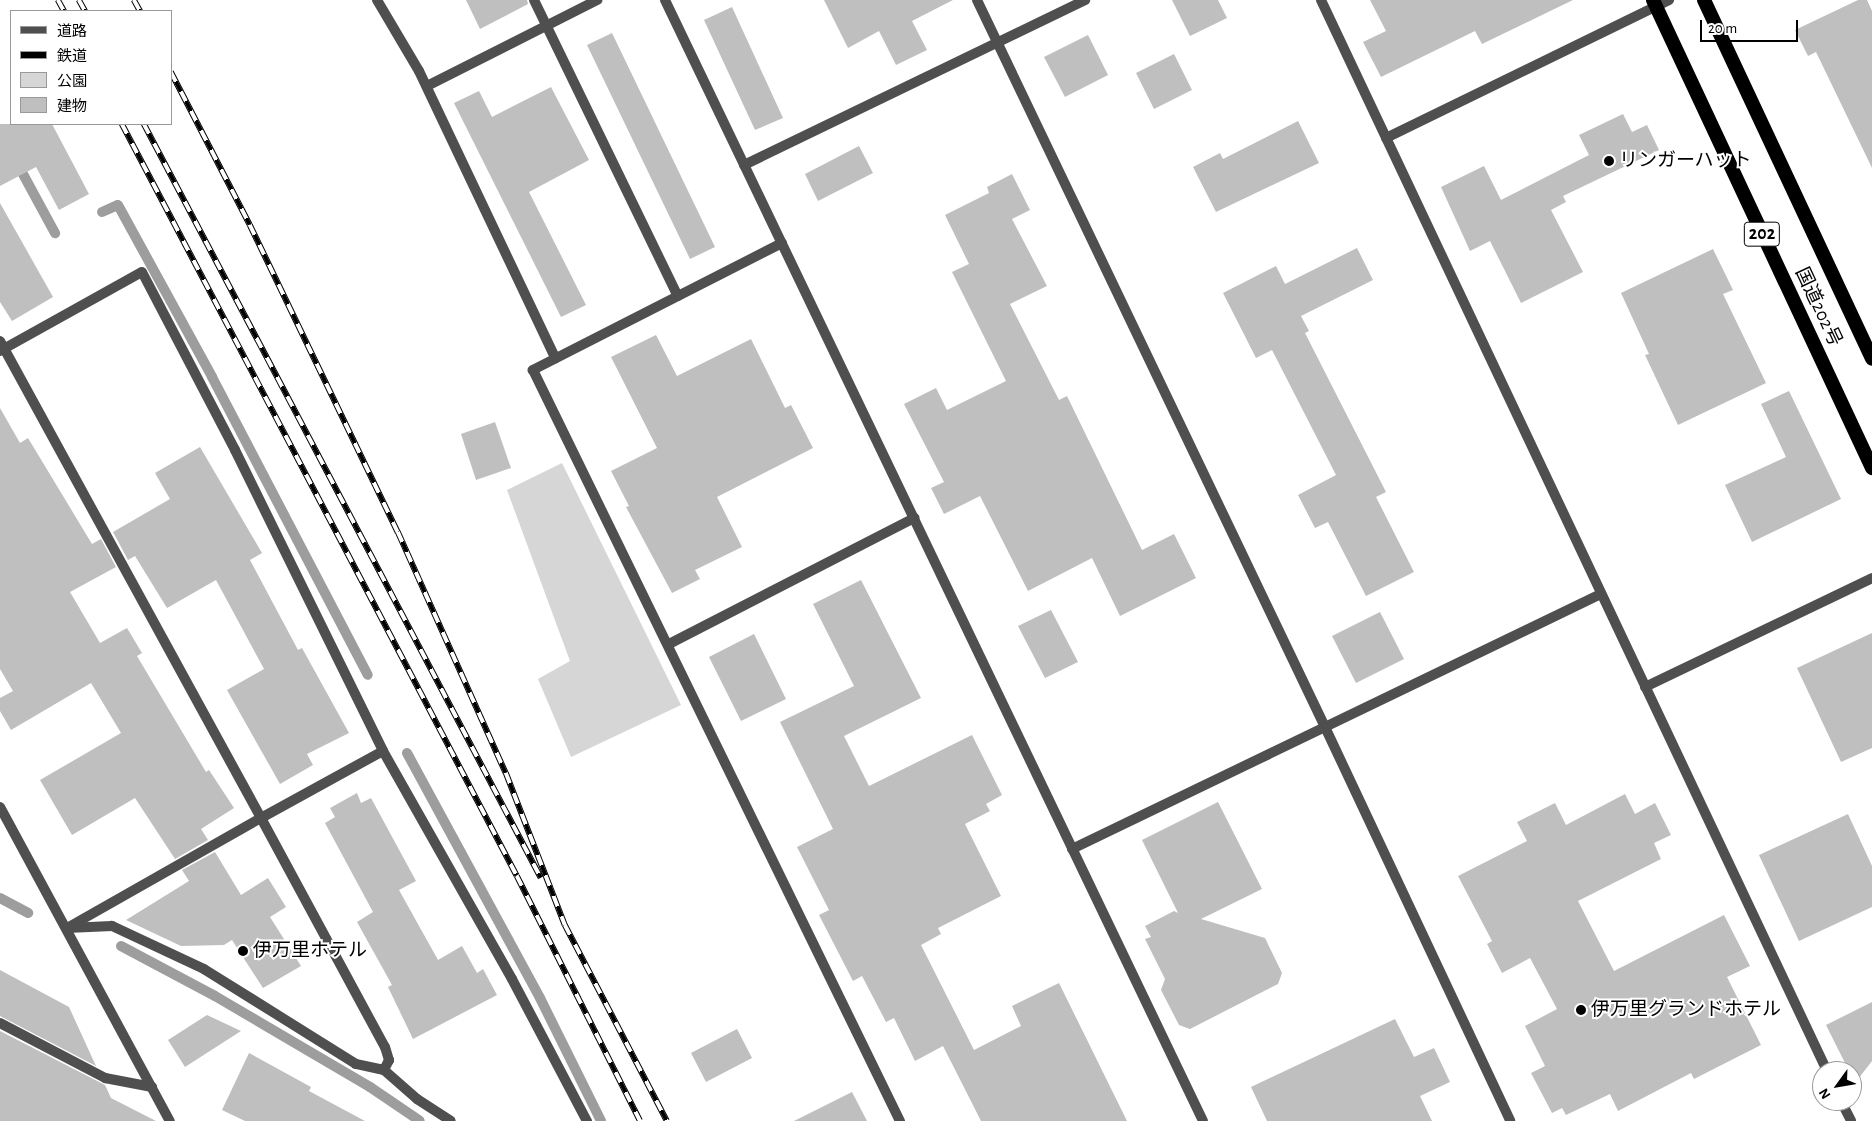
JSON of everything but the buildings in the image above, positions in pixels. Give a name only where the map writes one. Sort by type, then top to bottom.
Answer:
[{"type":"highway","name":"国道202号","points":[[1704,0],[1872,359]]},
{"type":"highway","name":"国道202号","points":[[1654,3],[1872,468]]},
{"type":"street","points":[[376,0],[427,86],[555,358]]},
{"type":"street","points":[[534,0],[678,296]]},
{"type":"street","points":[[427,86],[598,0]]},
{"type":"street","points":[[666,0],[1203,1121]]},
{"type":"street","points":[[977,0],[1325,727],[1510,1121]]},
{"type":"street","points":[[744,165],[1086,0]]},
{"type":"street","points":[[1321,0],[1822,1061]]},
{"type":"street","points":[[1386,138],[1654,3],[1669,0]]},
{"type":"street","points":[[782,243],[533,370],[669,644],[900,1121]]},
{"type":"street","points":[[384,1070],[388,1060],[385,1047],[2,347],[142,272],[235,450],[383,751],[512,979],[587,1121]]},
{"type":"street","points":[[669,644],[914,518]]},
{"type":"street","points":[[1645,687],[1872,578]]},
{"type":"street","points":[[1072,849],[1601,594]]},
{"type":"street","points":[[67,928],[260,818],[383,751]]},
{"type":"street","points":[[0,807],[170,1121]]},
{"type":"street","points":[[67,928],[112,926],[204,969],[356,1064],[384,1070],[417,1099],[452,1121]]},
{"type":"street","points":[[0,1023],[105,1078],[152,1087]]},
{"type":"green space","points":[[562,463],[681,705],[571,757],[538,679],[570,661],[507,490]]},
{"type":"waterway","points":[[17,163],[55,233]]},
{"type":"waterway","points":[[102,212],[118,205],[212,377],[368,675]]},
{"type":"waterway","points":[[407,753],[540,998],[601,1121]]},
{"type":"waterway","points":[[0,898],[28,913]]},
{"type":"waterway","points":[[121,946],[215,996],[370,1087],[420,1121]]},
{"type":"railway","points":[[58,0],[63,10]]},
{"type":"railway","points":[[79,0],[84,10]]},
{"type":"railway","points":[[134,0],[139,10]]},
{"type":"railway","points":[[172,74],[250,225],[398,532],[506,773],[565,925],[667,1121]]},
{"type":"railway","points":[[123,125],[517,876],[640,1121]]},
{"type":"railway","points":[[145,125],[541,878]]},
{"type":"place","name":"リンガーハット","points":[[1609,161]]},
{"type":"place","name":"伊万里ホテル","points":[[243,951]]},
{"type":"place","name":"伊万里グランドホテル","points":[[1581,1010]]}]
